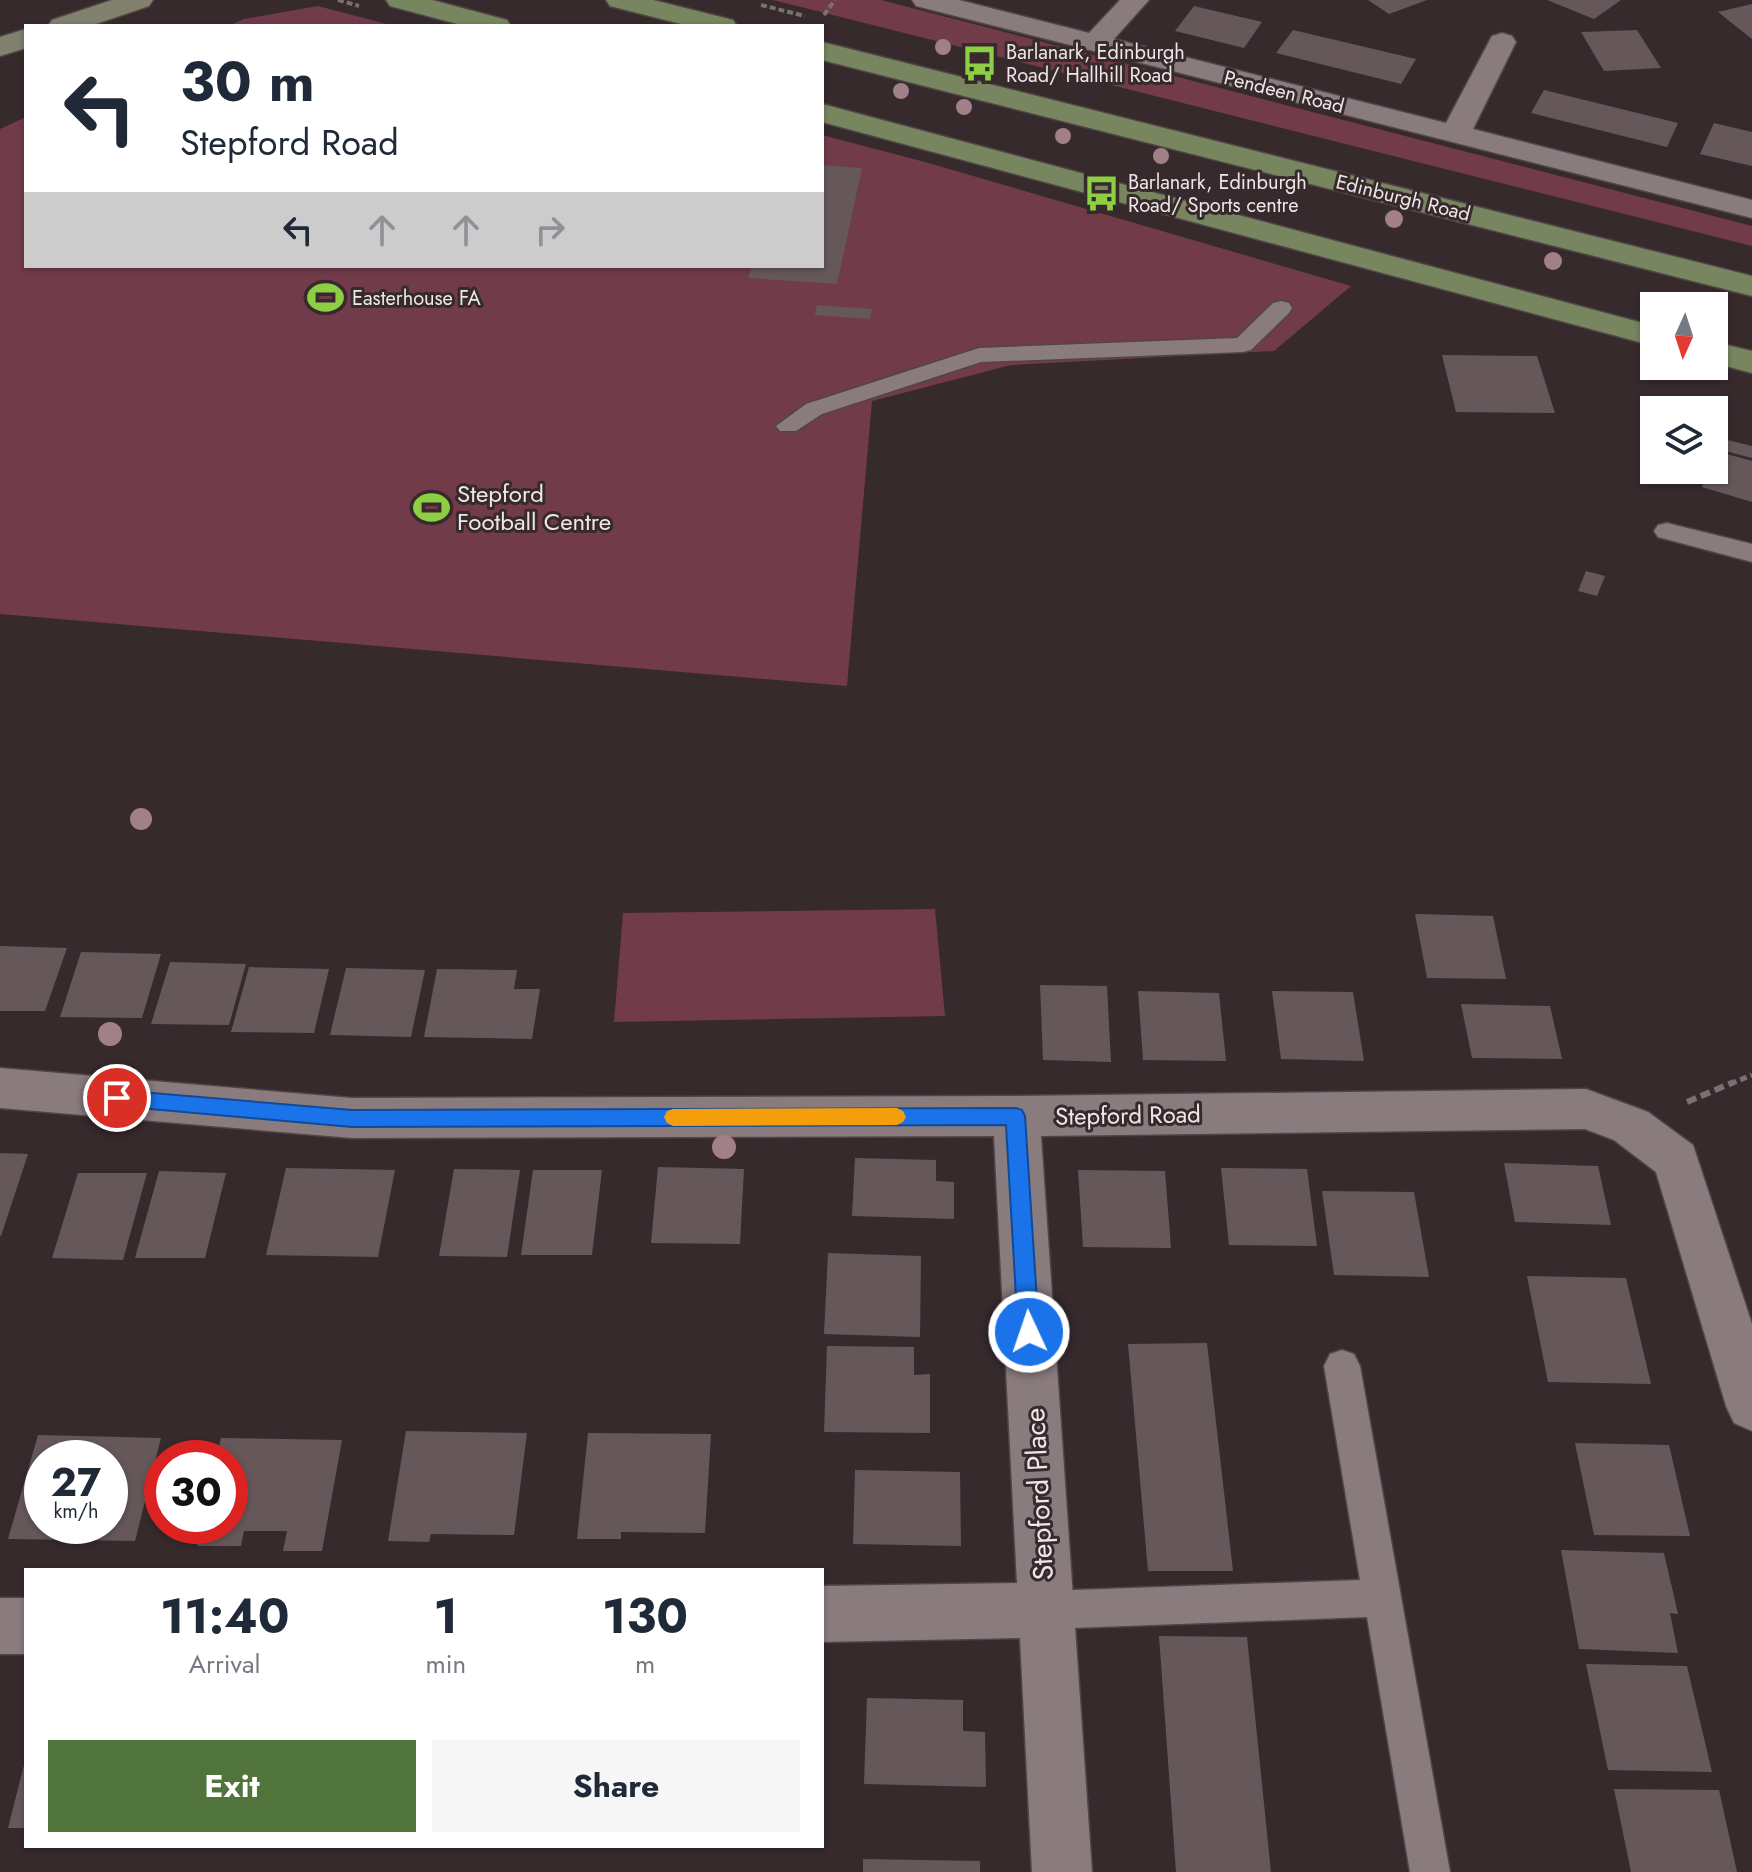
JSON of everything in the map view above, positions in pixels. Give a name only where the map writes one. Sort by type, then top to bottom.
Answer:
[{"type":"main road","points":[[400,0],[490,24]]},
{"type":"main road","points":[[620,0],[715,24]]},
{"type":"main road","name":"Edinburgh Road","points":[[824,52],[1432,241],[1640,330]]},
{"type":"main road","name":"Edinburgh Road","points":[[824,113],[1432,241],[1752,286]]},
{"type":"main road","points":[[1728,356],[1752,362]]},
{"type":"street","points":[[68,24],[139,0]]},
{"type":"street","name":"Pendeen Road","points":[[926,0],[1752,209]]},
{"type":"street","points":[[1094,44],[1135,0]]},
{"type":"street","points":[[0,47],[24,39]]},
{"type":"street","points":[[1455,135],[1502,42]]},
{"type":"street","name":"Stepford Road","points":[[0,1088],[352,1118],[1016,1116],[1586,1109],[1631,1126],[1676,1160],[1752,1406]]},
{"type":"street","name":"Stepford Place","points":[[1016,1116],[1062,1872]]},
{"type":"street","points":[[824,1614],[1046,1610]]},
{"type":"street","points":[[0,1626],[24,1626]]},
{"type":"lane","points":[[788,426],[814,409],[979,355],[1243,345],[1281,308]]},
{"type":"lane","points":[[1667,531],[1752,553]]},
{"type":"lane","points":[[1342,1366],[1430,1872]]},
{"type":"lane","points":[[1046,1610],[1382,1598]]},
{"type":"path","points":[[1631,1126],[1752,1075]]},
{"type":"shaded area","points":[[773,0],[881,0],[1752,226],[1752,246]]},
{"type":"shaded area","points":[[318,6],[386,24],[233,24],[244,19]]},
{"type":"shaded area","name":"Stepford Football Centre","points":[[24,118],[24,268],[824,268],[824,136],[1351,286],[1274,351],[1011,365],[872,401],[847,686],[0,614],[0,129]]},
{"type":"shaded area","points":[[935,909],[945,1016],[614,1022],[623,913]]},
{"type":"building","points":[[1368,0],[1427,0],[1389,14]]},
{"type":"building","points":[[1547,0],[1621,0],[1594,19]]},
{"type":"building","points":[[1752,4],[1752,39],[1718,12]]},
{"type":"building","points":[[1194,6],[1262,22],[1244,48],[1175,31]]},
{"type":"building","points":[[1293,30],[1416,59],[1401,84],[1276,53]]},
{"type":"building","points":[[1637,30],[1661,68],[1604,71],[1581,32]]},
{"type":"building","points":[[1544,90],[1678,123],[1667,147],[1531,113]]},
{"type":"building","points":[[1714,123],[1752,132],[1752,166],[1700,154]]},
{"type":"building","points":[[824,165],[862,168],[837,284],[748,278],[751,268],[824,268]]},
{"type":"building","points":[[817,305],[872,309],[870,319],[815,315]]},
{"type":"building","points":[[1442,355],[1537,356],[1555,413],[1456,412]]},
{"type":"building","points":[[1728,440],[1752,446],[1752,458],[1728,452]]},
{"type":"building","points":[[1728,454],[1752,461],[1752,502],[1702,487],[1703,484],[1728,484]]},
{"type":"building","points":[[1586,571],[1605,576],[1597,596],[1578,591]]},
{"type":"building","points":[[1415,914],[1493,916],[1506,979],[1427,978]]},
{"type":"building","points":[[0,946],[67,948],[45,1011],[0,1011]]},
{"type":"building","points":[[81,952],[161,954],[142,1018],[60,1017]]},
{"type":"building","points":[[170,962],[246,964],[229,1025],[151,1024]]},
{"type":"building","points":[[249,967],[329,969],[314,1033],[231,1032]]},
{"type":"building","points":[[346,968],[425,970],[411,1037],[330,1035]]},
{"type":"building","points":[[437,969],[517,970],[514,989],[540,989],[532,1039],[424,1037]]},
{"type":"building","points":[[1040,985],[1107,986],[1111,1062],[1043,1060]]},
{"type":"building","points":[[1138,991],[1219,993],[1226,1061],[1143,1060]]},
{"type":"building","points":[[1272,991],[1353,992],[1364,1061],[1281,1059]]},
{"type":"building","points":[[1461,1004],[1550,1006],[1562,1059],[1472,1058]]},
{"type":"building","points":[[0,1153],[28,1154],[1,1236],[0,1236]]},
{"type":"building","points":[[855,1158],[936,1160],[936,1181],[954,1182],[954,1219],[852,1216]]},
{"type":"building","points":[[1504,1163],[1598,1166],[1611,1225],[1515,1222]]},
{"type":"building","points":[[658,1167],[744,1169],[740,1244],[651,1243]]},
{"type":"building","points":[[286,1168],[395,1170],[378,1257],[266,1255]]},
{"type":"building","points":[[1221,1168],[1307,1169],[1317,1246],[1229,1245]]},
{"type":"building","points":[[454,1169],[520,1170],[507,1257],[439,1256]]},
{"type":"building","points":[[533,1170],[602,1170],[592,1255],[521,1255]]},
{"type":"building","points":[[1078,1170],[1165,1171],[1171,1248],[1083,1247]]},
{"type":"building","points":[[159,1171],[226,1173],[205,1258],[135,1258]]},
{"type":"building","points":[[78,1173],[147,1173],[123,1260],[52,1258]]},
{"type":"building","points":[[1322,1191],[1414,1192],[1429,1277],[1334,1275]]},
{"type":"building","points":[[828,1253],[921,1256],[920,1337],[824,1334]]},
{"type":"building","points":[[1527,1276],[1626,1278],[1651,1384],[1548,1382]]},
{"type":"building","points":[[1207,1343],[1233,1571],[1148,1571],[1128,1344]]},
{"type":"building","points":[[827,1346],[914,1347],[914,1375],[930,1374],[930,1433],[824,1432]]},
{"type":"building","points":[[406,1431],[527,1433],[514,1535],[431,1534],[429,1542],[388,1541]]},
{"type":"building","points":[[588,1433],[711,1434],[705,1533],[621,1532],[621,1539],[577,1539]]},
{"type":"building","points":[[38,1435],[161,1438],[144,1440],[144,1505],[135,1541],[128,1541],[128,1440],[37,1440]]},
{"type":"building","points":[[221,1438],[342,1440],[322,1551],[283,1551],[287,1531],[248,1531],[248,1440]]},
{"type":"building","points":[[1575,1443],[1669,1445],[1690,1536],[1594,1535]]},
{"type":"building","points":[[855,1470],[960,1472],[961,1546],[853,1544]]},
{"type":"building","points":[[24,1484],[24,1539],[8,1539]]},
{"type":"building","points":[[197,1544],[241,1544],[241,1546]]},
{"type":"building","points":[[1561,1550],[1664,1553],[1678,1614],[1670,1613],[1678,1653],[1579,1649]]},
{"type":"building","points":[[1159,1636],[1247,1637],[1271,1872],[1176,1872]]},
{"type":"building","points":[[1586,1664],[1687,1666],[1712,1772],[1608,1770]]},
{"type":"building","points":[[867,1698],[963,1700],[963,1731],[985,1732],[986,1787],[864,1784]]},
{"type":"building","points":[[24,1765],[24,1828],[8,1828]]},
{"type":"building","points":[[1614,1789],[1719,1790],[1737,1872],[1631,1872]]},
{"type":"building","points":[[863,1859],[980,1861],[980,1872],[863,1872]]},
{"type":"slow traffic","points":[[673,1117],[897,1117]]},
{"type":"place","name":"Barlanark, Edinburgh Road/ Hallhill Road","points":[[980,64]]},
{"type":"place","name":"Barlanark, Edinburgh Road/ Sports centre","points":[[1102,194]]},
{"type":"place","name":"Easterhouse FA","points":[[326,298]]},
{"type":"place","name":"Stepford Football Centre","points":[[431,507]]},
{"type":"route","points":[[117,1098],[352,1118],[1016,1116],[1029,1332]]}]
